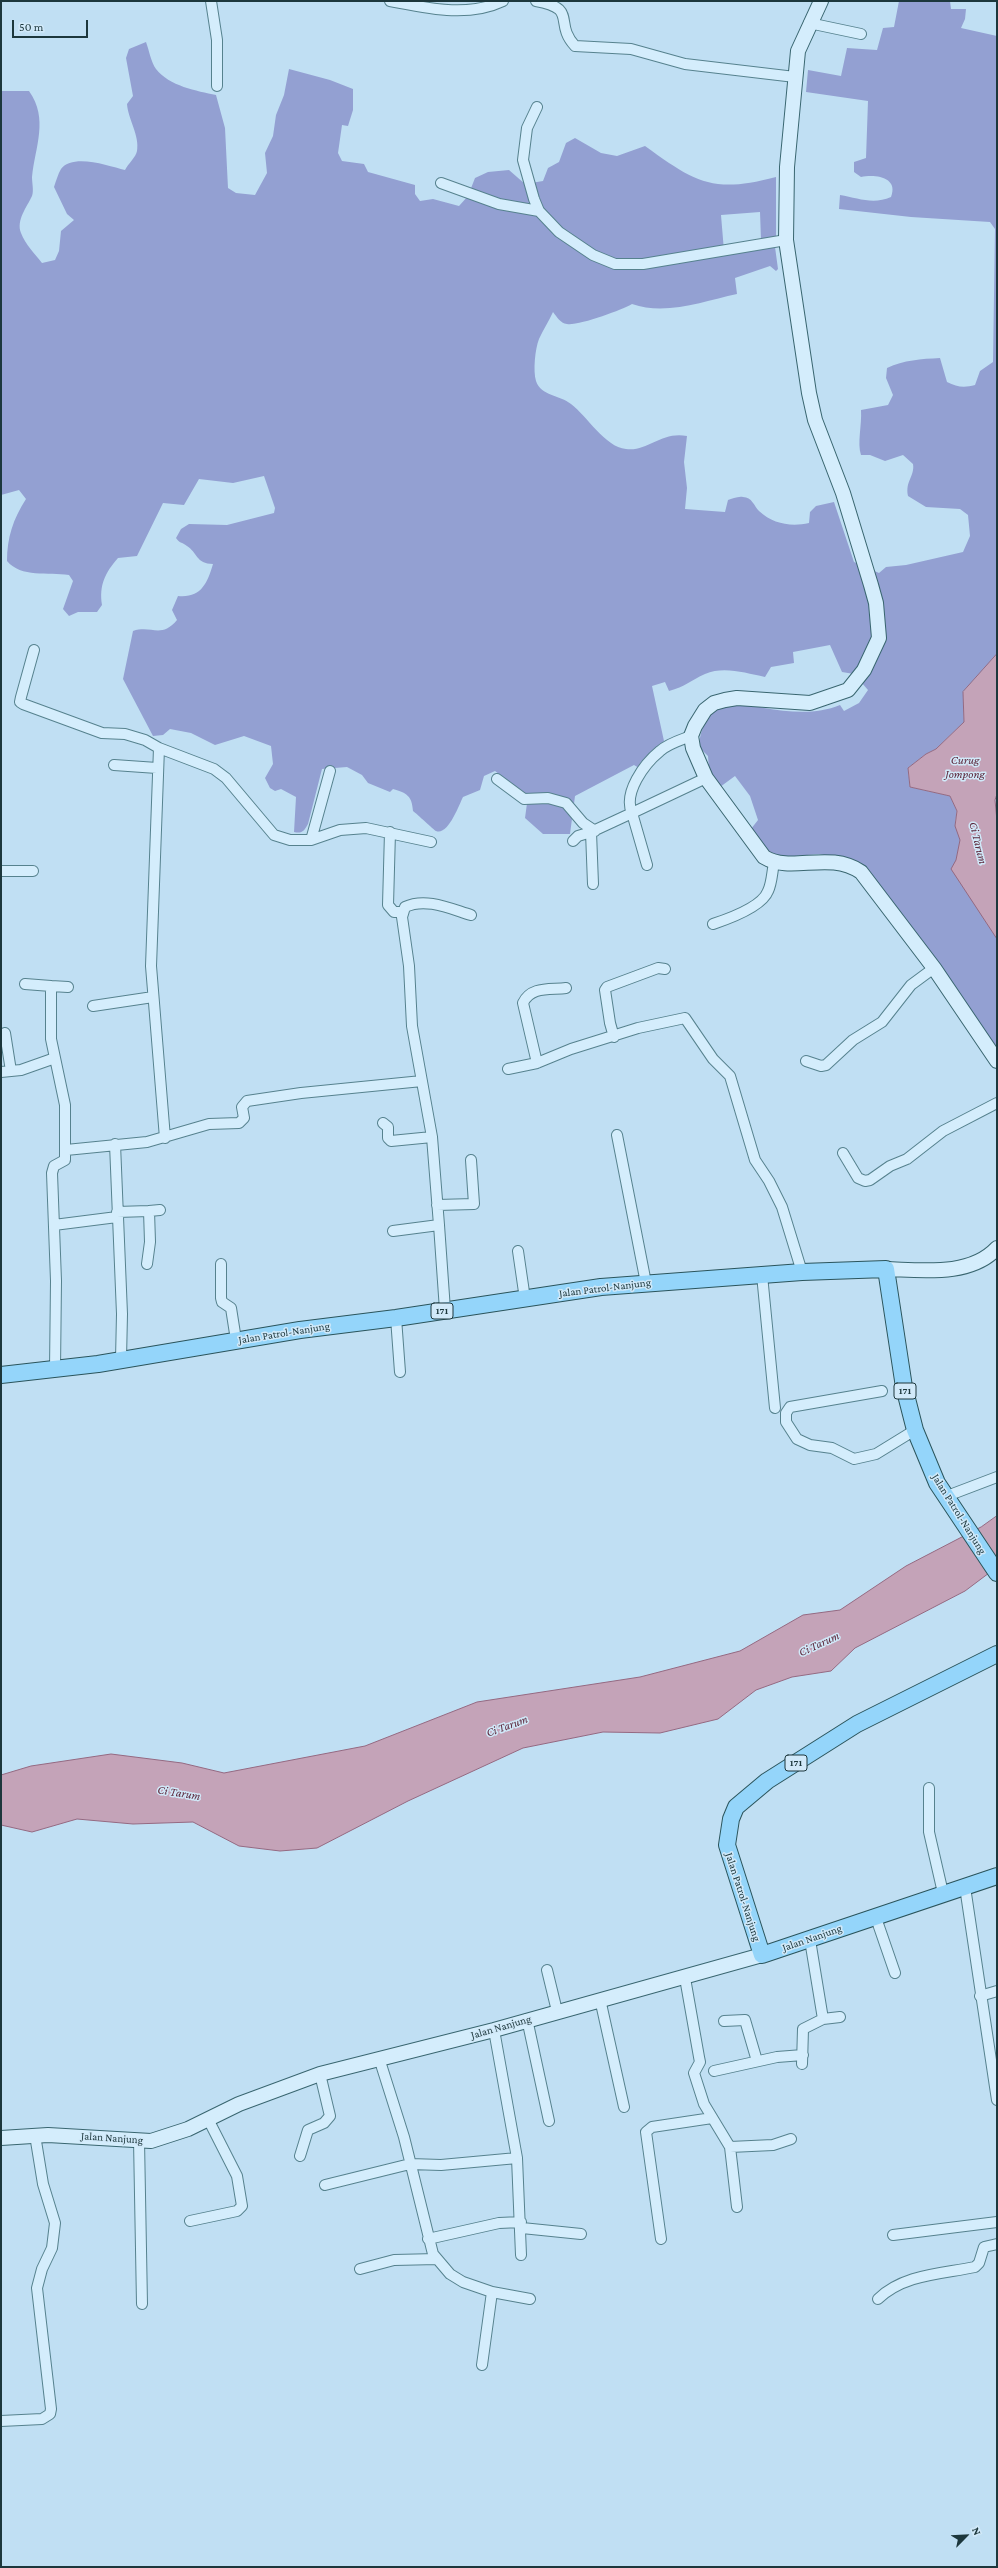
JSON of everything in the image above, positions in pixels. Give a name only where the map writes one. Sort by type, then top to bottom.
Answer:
[{"type":"main road","name":"Jalan Patrol-Nanjung","points":[[1,1375],[121,1359],[300,1330],[396,1318],[601,1287],[762,1274],[886,1270],[904,1387],[915,1430],[937,1483],[997,1573]]},
{"type":"main road","name":"Jalan Patrol-Nanjung","points":[[762,1955],[727,1845],[731,1819],[736,1808],[768,1781],[858,1724],[997,1654]]},
{"type":"main road","name":"Jalan Nanjung","points":[[762,1955],[876,1918],[943,1893],[997,1876]]},
{"type":"street","points":[[211,1],[217,40],[217,86]]},
{"type":"street","points":[[390,1],[444,10],[462,10],[485,8],[503,1]]},
{"type":"street","points":[[536,1],[554,4],[559,8],[567,34],[575,46],[631,49],[686,64],[795,77]]},
{"type":"street","points":[[647,865],[628,802],[630,795],[646,767],[660,751],[691,736],[705,710],[714,703],[737,698],[810,703],[848,690],[864,670],[879,638],[876,603],[854,524],[828,457],[810,400],[786,240],[787,168],[798,51],[821,1]]},
{"type":"street","points":[[810,23],[861,34]]},
{"type":"street","points":[[537,106],[527,128],[524,160],[539,211],[559,232],[593,255],[615,264],[643,264],[786,240]]},
{"type":"street","points":[[441,183],[505,205],[539,211]]},
{"type":"street","points":[[34,650],[20,702],[81,727],[102,733],[125,734],[145,740],[159,748],[214,769],[226,778],[274,835],[290,840],[311,840],[325,834],[353,828],[366,828],[390,832],[430,842]]},
{"type":"street","points":[[691,736],[693,748],[706,778],[764,858],[774,863],[838,862],[851,865],[861,872],[934,968],[997,1062]]},
{"type":"street","points":[[159,748],[157,768],[157,846],[151,966],[165,1138]]},
{"type":"street","points":[[114,765],[157,768]]},
{"type":"street","points":[[311,840],[330,771]]},
{"type":"street","points":[[572,841],[578,836],[593,831],[706,778]]},
{"type":"street","points":[[497,779],[524,799],[548,798],[566,803],[583,823],[593,831]]},
{"type":"street","points":[[593,831],[594,884]]},
{"type":"street","points":[[390,832],[388,905],[394,912],[403,912],[410,905],[437,904],[471,915]]},
{"type":"street","points":[[712,924],[736,916],[765,897],[769,890],[774,863]]},
{"type":"street","points":[[1,871],[33,871]]},
{"type":"street","points":[[403,912],[409,966],[412,1026],[432,1137],[445,1310]]},
{"type":"street","points":[[614,1037],[608,1012],[605,990],[607,987],[658,968],[665,969]]},
{"type":"street","points":[[806,1061],[821,1066],[826,1065],[853,1040],[882,1022],[912,985],[934,968]]},
{"type":"street","points":[[25,984],[68,987]]},
{"type":"street","points":[[51,986],[51,1039],[65,1105],[66,1150],[65,1160],[52,1169],[56,1281],[55,1368]]},
{"type":"street","points":[[537,1063],[523,1003],[526,996],[532,992],[566,988]]},
{"type":"street","points":[[93,1006],[100,1003],[153,997]]},
{"type":"street","points":[[508,1069],[537,1063],[571,1049],[662,1021],[682,1017],[687,1019],[713,1059],[730,1076],[755,1160],[769,1180],[782,1207],[802,1272]]},
{"type":"street","points":[[5,1033],[6,1072],[55,1058]]},
{"type":"street","points":[[66,1150],[147,1142],[209,1124],[243,1121],[242,1107],[247,1101],[301,1093],[422,1081]]},
{"type":"street","points":[[843,1153],[858,1178],[865,1181],[870,1180],[907,1159],[943,1132],[997,1103]]},
{"type":"street","points":[[383,1123],[388,1127],[388,1138],[391,1141],[432,1137]]},
{"type":"street","points":[[617,1134],[646,1283]]},
{"type":"street","points":[[115,1144],[122,1314],[121,1359]]},
{"type":"street","points":[[437,1206],[474,1204],[471,1160]]},
{"type":"street","points":[[54,1224],[117,1214],[160,1210]]},
{"type":"street","points":[[147,1264],[150,1242],[149,1211]]},
{"type":"street","points":[[393,1231],[439,1225]]},
{"type":"street","points":[[518,1251],[525,1299]]},
{"type":"street","points":[[886,1270],[955,1269],[995,1253]]},
{"type":"street","points":[[221,1264],[221,1298],[222,1302],[231,1308],[236,1340]]},
{"type":"street","points":[[762,1274],[775,1408]]},
{"type":"street","points":[[396,1318],[400,1372]]},
{"type":"street","points":[[882,1391],[790,1407],[786,1413],[786,1422],[797,1439],[803,1443],[832,1448],[854,1459],[876,1454],[915,1430]]},
{"type":"street","points":[[949,1500],[997,1477]]},
{"type":"street","points":[[929,1788],[929,1832],[943,1893]]},
{"type":"street","points":[[965,1887],[980,1996],[997,2100]]},
{"type":"street","points":[[876,1918],[895,1973]]},
{"type":"street","points":[[810,1940],[823,2019]]},
{"type":"street","name":"Jalan Nanjung","points":[[1,2138],[35,2135],[97,2136],[151,2141],[188,2129],[239,2104],[320,2074],[494,2030],[527,2019],[686,1978],[762,1955]]},
{"type":"street","points":[[547,1970],[557,2011]]},
{"type":"street","points":[[686,1978],[700,2062],[694,2072],[704,2104],[730,2148],[737,2207]]},
{"type":"street","points":[[980,1996],[997,1991]]},
{"type":"street","points":[[600,1999],[624,2107]]},
{"type":"street","points":[[714,2071],[757,2060],[802,2059],[804,2027],[823,2019],[840,2017]]},
{"type":"street","points":[[527,2019],[549,2121]]},
{"type":"street","points":[[724,2022],[744,2020],[757,2060]]},
{"type":"street","points":[[494,2030],[517,2158],[521,2225],[521,2256]]},
{"type":"street","points":[[379,2058],[410,2164],[428,2239],[437,2259],[450,2274],[457,2278],[492,2292],[530,2299]]},
{"type":"street","points":[[300,2156],[308,2130],[324,2123],[330,2116],[320,2074]]},
{"type":"street","points":[[661,2239],[646,2132],[652,2127],[712,2118]]},
{"type":"street","points":[[190,2221],[237,2210],[242,2206],[237,2176],[208,2119]]},
{"type":"street","points":[[1,2421],[42,2419],[50,2414],[51,2409],[37,2288],[42,2269],[52,2248],[55,2223],[43,2184],[35,2135]]},
{"type":"street","points":[[730,2148],[773,2145],[791,2139]]},
{"type":"street","points":[[139,2140],[142,2304]]},
{"type":"street","points":[[325,2185],[410,2164],[441,2165],[517,2158]]},
{"type":"street","points":[[893,2235],[997,2222]]},
{"type":"street","points":[[428,2239],[499,2223],[581,2234]]},
{"type":"street","points":[[878,2299],[887,2290],[911,2279],[975,2267],[979,2263],[984,2247],[997,2244]]},
{"type":"street","points":[[360,2269],[394,2260],[437,2259]]},
{"type":"street","points":[[482,2365],[492,2292]]},
{"type":"shaded area","points":[[899,1],[950,1],[951,9],[966,9],[965,19],[961,28],[997,36],[997,654],[963,692],[964,722],[936,749],[926,754],[908,768],[910,787],[950,796],[957,811],[955,824],[961,840],[956,861],[970,895],[997,939],[997,1047],[848,860],[819,854],[770,858],[751,829],[758,820],[750,796],[735,776],[720,787],[709,770],[708,756],[699,747],[702,731],[709,717],[714,711],[728,704],[744,703],[764,708],[802,712],[822,710],[840,705],[844,711],[859,703],[868,690],[854,674],[842,672],[830,645],[793,652],[794,663],[771,667],[765,677],[727,670],[705,674],[679,688],[669,691],[665,682],[652,686],[664,741],[639,768],[634,765],[575,796],[570,834],[543,834],[525,818],[528,796],[495,771],[484,776],[480,790],[463,797],[449,825],[445,829],[436,831],[413,811],[408,796],[393,789],[390,792],[368,783],[362,775],[347,767],[322,769],[308,824],[302,831],[297,833],[294,832],[296,797],[281,789],[275,791],[270,788],[265,778],[273,764],[271,746],[244,736],[215,745],[191,733],[170,729],[163,735],[153,736],[123,679],[133,631],[146,629],[161,630],[171,626],[177,620],[172,610],[178,596],[192,595],[198,592],[208,578],[213,564],[200,560],[190,548],[177,540],[176,538],[181,529],[189,524],[227,525],[274,513],[275,508],[264,476],[233,483],[199,479],[184,505],[163,503],[137,556],[118,558],[106,574],[101,591],[102,605],[97,612],[78,612],[69,616],[63,609],[73,581],[69,575],[27,572],[20,570],[7,561],[8,544],[14,521],[26,499],[19,490],[1,495],[1,91],[29,91],[35,102],[40,123],[32,177],[33,192],[21,218],[20,228],[21,233],[30,249],[42,263],[55,260],[59,251],[61,231],[74,220],[67,214],[54,187],[61,169],[67,164],[82,161],[125,170],[134,158],[137,151],[137,139],[129,116],[127,104],[133,96],[126,58],[129,49],[146,42],[154,66],[168,80],[200,92],[216,95],[225,128],[228,188],[236,193],[255,195],[267,173],[265,153],[273,136],[276,115],[284,95],[289,69],[330,80],[353,89],[353,110],[348,126],[342,125],[338,153],[342,161],[364,164],[368,172],[415,185],[415,194],[420,201],[433,199],[459,206],[468,196],[475,178],[488,172],[509,170],[525,184],[543,181],[548,168],[559,162],[566,143],[575,138],[601,153],[617,156],[645,146],[692,176],[705,181],[720,184],[754,182],[776,177],[776,239],[761,240],[760,212],[721,215],[724,251],[775,247],[778,269],[776,271],[770,266],[735,278],[737,294],[685,306],[658,308],[632,304],[600,317],[573,324],[562,322],[553,312],[538,343],[535,377],[538,386],[542,390],[571,404],[604,437],[618,447],[626,449],[641,448],[670,436],[687,436],[684,462],[687,488],[685,509],[725,512],[728,500],[746,497],[751,500],[759,511],[770,519],[776,522],[796,525],[809,523],[810,512],[816,506],[834,502],[854,562],[879,573],[886,567],[906,565],[963,552],[970,536],[968,515],[960,509],[926,507],[908,496],[907,491],[913,472],[913,464],[903,455],[885,461],[870,455],[861,455],[859,445],[861,410],[888,405],[893,395],[886,378],[887,368],[893,365],[913,360],[940,358],[947,382],[964,387],[975,385],[980,371],[993,362],[995,229],[990,222],[911,217],[839,209],[840,195],[872,201],[884,199],[891,197],[893,190],[892,185],[884,178],[873,176],[861,177],[854,172],[854,162],[866,158],[868,101],[806,92],[808,70],[841,76],[847,48],[877,50],[883,28],[894,27]]},
{"type":"water","name":"Curug Jompong","points":[[997,654],[997,794],[995,800],[997,821],[997,939],[951,869],[956,860],[960,840],[955,826],[957,811],[950,796],[910,787],[908,768],[926,754],[936,749],[964,722],[963,692]]},
{"type":"water","name":"Ci Tarum","points":[[997,1516],[997,1567],[965,1591],[855,1648],[831,1671],[792,1677],[756,1690],[718,1719],[660,1733],[603,1732],[523,1748],[408,1801],[317,1848],[280,1851],[239,1846],[193,1822],[133,1824],[77,1819],[32,1832],[1,1825],[1,1775],[31,1766],[111,1754],[182,1763],[224,1773],[365,1746],[477,1702],[640,1677],[740,1651],[803,1615],[840,1610],[906,1566],[981,1527]]}]
